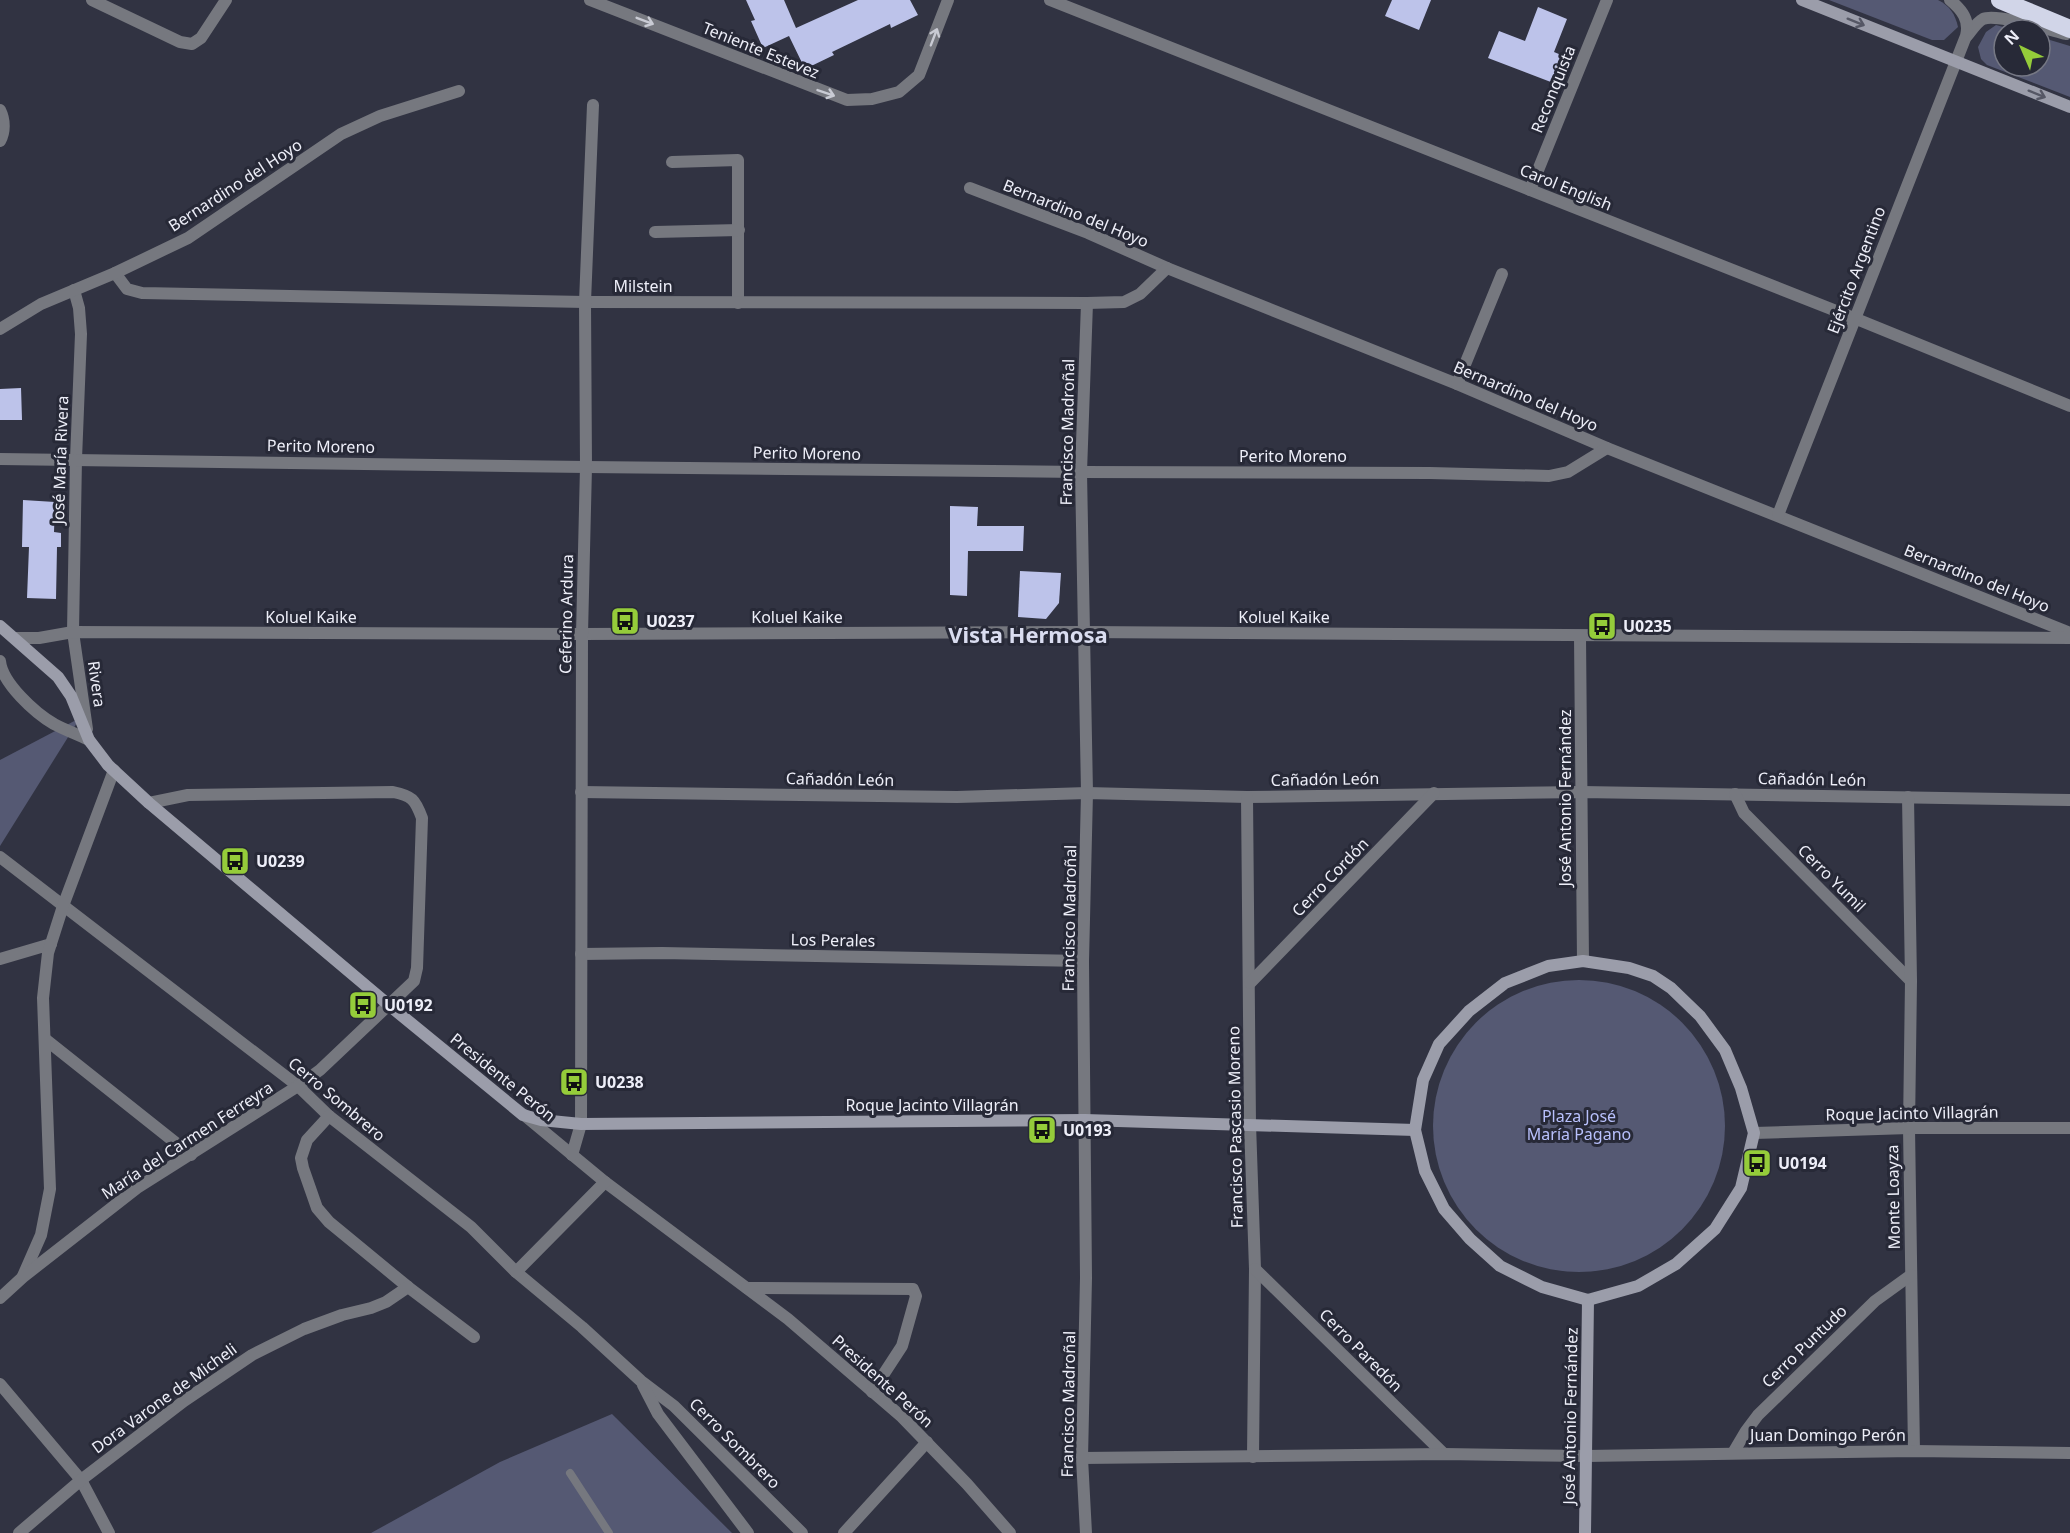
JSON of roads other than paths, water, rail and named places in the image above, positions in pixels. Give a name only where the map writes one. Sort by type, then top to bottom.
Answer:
[{"type":"highway","points":[[2000,0],[2070,29]]},
{"type":"street","points":[[92,0],[180,42],[192,44],[201,38],[226,0]]},
{"type":"street","name":"Teniente Estevez","points":[[590,0],[847,100],[872,99],[899,92],[919,75],[948,0]]},
{"type":"street","name":"Carol English","points":[[1050,0],[1854,318],[2070,406]]},
{"type":"street","name":"Reconquista","points":[[1530,190],[1607,0]]},
{"type":"street","points":[[1802,0],[2070,107]]},
{"type":"street","points":[[1950,0],[1966,18],[1968,29],[1966,36]]},
{"type":"street","name":"Ejército Argentino","points":[[1778,515],[1966,36],[1981,20],[1990,17],[2070,35]]},
{"type":"street","name":"Bernardino del Hoyo","points":[[0,329],[41,304],[115,273],[188,238],[341,134],[380,116],[459,91]]},
{"type":"street","name":"Ceferino Ardura","points":[[572,1155],[581,1124],[582,634],[586,467],[585,302],[593,105]]},
{"type":"street","points":[[0,110],[4,134],[0,141]]},
{"type":"street","points":[[672,162],[738,160],[738,303]]},
{"type":"street","name":"Bernardino del Hoyo","points":[[970,188],[1088,233],[1167,268],[1457,384],[1606,448],[2070,633]]},
{"type":"street","points":[[655,232],[739,230]]},
{"type":"street","name":"Milstein","points":[[115,273],[127,289],[142,294],[585,302],[1087,303],[1124,302],[1140,294],[1167,268]]},
{"type":"street","points":[[1457,384],[1502,274]]},
{"type":"street","name":"José María Rivera","points":[[73,633],[81,334],[79,308],[74,290]]},
{"type":"street","name":"Francisco Madroñal","points":[[1086,1533],[1082,1458],[1086,1278],[1083,961],[1088,794],[1081,472],[1087,303]]},
{"type":"street","name":"Perito Moreno","points":[[0,459],[1549,476],[1568,472],[1606,448]]},
{"type":"street","name":"Presidente Perón","points":[[0,626],[58,677],[71,696],[89,740],[114,771],[390,1005],[605,1182],[789,1319],[902,1417],[967,1484],[1010,1533]]},
{"type":"street","name":"Koluel Kaike","points":[[15,638],[39,638],[73,633],[1084,632],[2070,638]]},
{"type":"street","name":"Rivera","points":[[73,633],[89,740]]},
{"type":"street","name":"José Antonio Fernández","points":[[1580,636],[1583,961]]},
{"type":"street","points":[[0,661],[4,684],[52,723],[89,740]]},
{"type":"street","points":[[23,1277],[41,1235],[50,1189],[43,998],[51,944],[114,771]]},
{"type":"street","name":"María del Carmen Ferreyra","points":[[0,1298],[23,1277],[137,1188],[320,1070],[414,981],[417,968],[422,818],[416,802],[406,795],[393,792],[188,795],[150,803]]},
{"type":"street","name":"Cañadón León","points":[[581,792],[957,797],[1088,794],[1247,797],[1582,792],[2070,800]]},
{"type":"street","name":"Cerro Cordón","points":[[1250,983],[1434,793]]},
{"type":"street","name":"Cerro Yumil","points":[[1735,794],[1744,813],[1911,981]]},
{"type":"street","name":"Francisco Pascasio Moreno","points":[[1247,797],[1250,1124],[1255,1269],[1253,1457]]},
{"type":"street","name":"Monte Loayza","points":[[1908,798],[1911,981],[1909,1128],[1914,1451]]},
{"type":"street","name":"Cerro Sombrero","points":[[0,857],[298,1086],[329,1116],[471,1227],[516,1272],[582,1327],[641,1381],[674,1406],[802,1533]]},
{"type":"street","points":[[0,959],[51,944]]},
{"type":"street","name":"Los Perales","points":[[581,954],[662,953],[1083,961]]},
{"type":"street","points":[[1583,961],[1629,968],[1653,976],[1671,988],[1700,1016],[1725,1050],[1741,1088],[1754,1133],[1741,1188],[1715,1229],[1676,1264],[1638,1286],[1588,1299],[1542,1287],[1500,1266],[1470,1239],[1444,1209],[1425,1171],[1414,1130],[1423,1080],[1439,1044],[1469,1011],[1505,983],[1548,966],[1583,961]]},
{"type":"street","points":[[45,1039],[191,1155]]},
{"type":"street","name":"Roque Jacinto Villagrán","points":[[523,1114],[541,1120],[581,1124],[1085,1120],[1414,1130]]},
{"type":"street","points":[[329,1116],[307,1140],[301,1158],[317,1208],[329,1222],[408,1287],[474,1337]]},
{"type":"street","name":"Roque Jacinto Villagrán","points":[[1754,1133],[1909,1128],[2070,1128]]},
{"type":"street","points":[[516,1272],[605,1182]]},
{"type":"street","name":"Cerro Paredón","points":[[1255,1269],[1444,1454]]},
{"type":"street","name":"Cerro Puntudo","points":[[1733,1453],[1758,1415],[1875,1301],[1911,1275]]},
{"type":"street","name":"Dora Varone de Micheli","points":[[19,1533],[81,1480],[184,1401],[252,1354],[304,1329],[386,1302],[408,1287]]},
{"type":"street","points":[[747,1288],[913,1289],[916,1296],[902,1346],[872,1392]]},
{"type":"street","name":"José Antonio Fernández","points":[[1585,1533],[1588,1299]]},
{"type":"street","name":"Cerro Sombrero","points":[[641,1381],[658,1414],[748,1533]]},
{"type":"street","points":[[0,1384],[81,1480],[109,1533]]},
{"type":"street","points":[[844,1533],[927,1442]]},
{"type":"street","name":"Juan Domingo Perón","points":[[1082,1458],[1444,1454],[1586,1456],[1914,1451],[2070,1453]]},
{"type":"lane","points":[[570,1473],[609,1533]]},
{"type":"place","name":"U0237","points":[[625,621]]},
{"type":"place","name":"U0235","points":[[1602,626]]},
{"type":"place","name":"U0239","points":[[235,861]]},
{"type":"place","name":"U0192","points":[[363,1005]]},
{"type":"place","name":"U0238","points":[[574,1082]]},
{"type":"place","name":"U0193","points":[[1042,1130]]},
{"type":"place","name":"U0194","points":[[1757,1163]]},
{"type":"district","name":"Vista Hermosa","points":[[1028,635]]},
{"type":"park label","name":"Plaza José María Pagano","points":[[1579,1125]]}]
